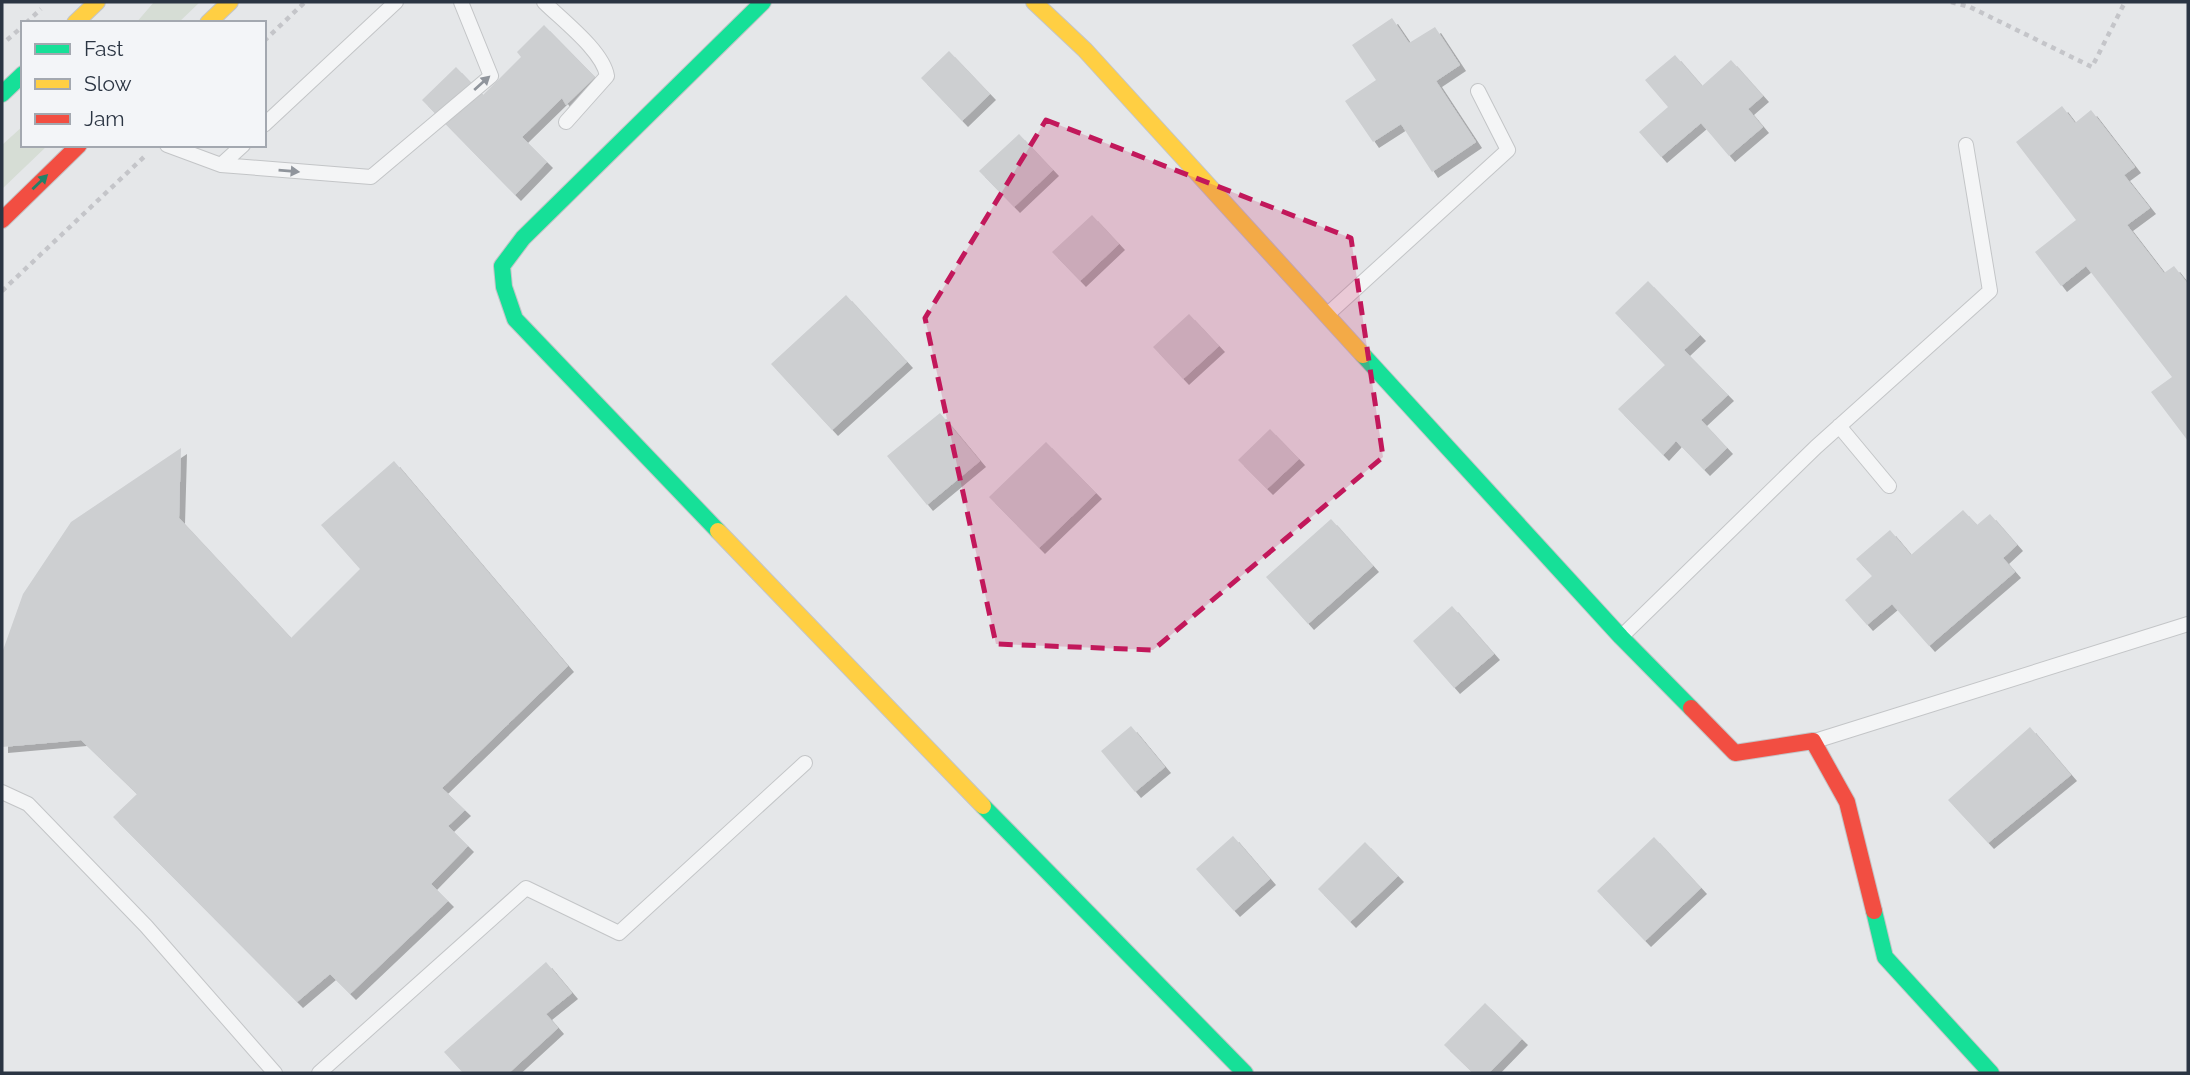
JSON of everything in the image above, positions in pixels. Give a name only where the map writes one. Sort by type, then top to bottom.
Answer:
[{"type":"street","points":[[77,21],[97,2]]},
{"type":"street","points":[[210,21],[230,2]]},
{"type":"street","points":[[763,2],[523,238],[502,266],[504,287],[515,319],[1082,909],[1245,1073]]},
{"type":"street","points":[[1034,2],[1085,50],[1325,316],[1621,637],[1735,753],[1813,741],[1847,802],[1885,957],[1991,1073]]},
{"type":"street","points":[[2,94],[21,76]]},
{"type":"street","points":[[2,220],[77,147]]},
{"type":"lane","points":[[266,123],[396,2]]},
{"type":"lane","points":[[172,147],[221,165],[371,177],[491,76],[461,2]]},
{"type":"lane","points":[[544,2],[597,55],[606,68],[607,76],[566,122]]},
{"type":"lane","points":[[1325,316],[1508,150],[1478,91]]},
{"type":"lane","points":[[1621,637],[1839,426],[1990,291],[1966,145]]},
{"type":"lane","points":[[221,165],[241,147]]},
{"type":"lane","points":[[1839,426],[1889,486]]},
{"type":"lane","points":[[1813,741],[2188,624]]},
{"type":"lane","points":[[319,1073],[526,888],[619,933],[805,764]]},
{"type":"lane","points":[[2,792],[28,804],[37,813],[146,926],[275,1073]]},
{"type":"path","points":[[266,39],[305,2]]},
{"type":"path","points":[[1951,2],[1970,7],[2092,67],[2124,2]]},
{"type":"path","points":[[2,46],[21,28]]},
{"type":"path","points":[[2,291],[154,147]]},
{"type":"highlighted area","points":[[1046,120],[1351,238],[1383,457],[1153,650],[996,644],[925,318]]},
{"type":"shaded area","points":[[154,2],[200,2],[180,21],[138,21]]},
{"type":"shaded area","points":[[21,128],[21,147],[46,147],[2,189],[2,145]]},
{"type":"building","points":[[1392,18],[1409,43],[1435,27],[1460,65],[1436,81],[1476,142],[1432,172],[1401,124],[1373,142],[1345,101],[1376,80],[1352,45]]},
{"type":"building","points":[[544,25],[595,77],[566,105],[562,98],[522,137],[547,162],[515,195],[422,100],[456,67],[483,95],[521,57],[517,52]]},
{"type":"building","points":[[949,51],[990,94],[962,121],[921,78]]},
{"type":"building","points":[[1675,55],[1702,86],[1731,60],[1763,96],[1748,109],[1763,127],[1729,156],[1701,123],[1661,157],[1639,132],[1668,107],[1645,80]]},
{"type":"building","points":[[2062,106],[2075,123],[2091,110],[2135,167],[2124,175],[2150,208],[2127,225],[2164,273],[2174,266],[2188,284],[2188,441],[2151,392],[2172,377],[2086,266],[2061,286],[2035,252],[2076,220],[2016,142]]},
{"type":"building","points":[[1019,134],[1053,170],[1014,207],[979,171]]},
{"type":"building","points":[[1092,215],[1119,244],[1080,281],[1052,252]]},
{"type":"building","points":[[1648,281],[1700,335],[1684,350],[1728,395],[1701,420],[1727,448],[1704,470],[1676,441],[1663,455],[1618,409],[1665,365],[1615,313]]},
{"type":"building","points":[[846,295],[907,362],[832,430],[771,364]]},
{"type":"building","points":[[1189,314],[1219,346],[1183,379],[1153,347]]},
{"type":"building","points":[[940,413],[980,461],[927,505],[887,456]]},
{"type":"building","points":[[1270,429],[1299,459],[1267,489],[1238,460]]},
{"type":"building","points":[[1046,442],[1096,493],[1039,548],[989,497]]},
{"type":"building","points":[[181,448],[179,518],[291,638],[360,569],[321,525],[394,461],[568,666],[442,788],[465,810],[448,826],[468,846],[431,884],[448,901],[350,994],[330,974],[297,1002],[113,817],[137,794],[81,740],[2,747],[2,653],[23,594],[71,522]]},
{"type":"building","points":[[1963,510],[1977,525],[1990,514],[2017,545],[2003,558],[2015,572],[1929,646],[1892,604],[1867,625],[1845,600],[1872,576],[1856,559],[1890,530],[1911,555]]},
{"type":"building","points":[[1331,519],[1373,566],[1308,624],[1266,577]]},
{"type":"building","points":[[1452,606],[1494,654],[1454,688],[1413,641]]},
{"type":"building","points":[[1131,726],[1165,767],[1135,792],[1101,751]]},
{"type":"building","points":[[2030,727],[2071,775],[1988,843],[1948,800]]},
{"type":"building","points":[[1233,836],[1270,879],[1234,911],[1196,869]]},
{"type":"building","points":[[1654,837],[1701,888],[1645,941],[1597,891]]},
{"type":"building","points":[[1365,842],[1398,876],[1350,922],[1318,889]]},
{"type":"building","points":[[546,962],[572,993],[546,1014],[558,1028],[509,1073],[463,1073],[444,1052]]},
{"type":"building","points":[[1485,1003],[1522,1039],[1489,1073],[1473,1073],[1444,1045]]},
{"type":"traffic: fast","points":[[718,531],[515,319],[504,287],[502,266],[523,238],[763,2]]},
{"type":"traffic: fast","points":[[2,94],[21,76]]},
{"type":"traffic: fast","points":[[1363,355],[1621,637],[1691,708]]},
{"type":"traffic: fast","points":[[983,806],[1245,1073]]},
{"type":"traffic: fast","points":[[1874,911],[1885,957],[1991,1073]]},
{"type":"traffic: slow","points":[[77,21],[97,2]]},
{"type":"traffic: slow","points":[[210,21],[230,2]]},
{"type":"traffic: slow","points":[[1034,2],[1085,50],[1363,355]]},
{"type":"traffic: slow","points":[[718,531],[983,806]]},
{"type":"traffic: jam","points":[[2,220],[77,147]]},
{"type":"traffic: jam","points":[[1691,708],[1735,753],[1813,741],[1847,802],[1874,911]]}]
